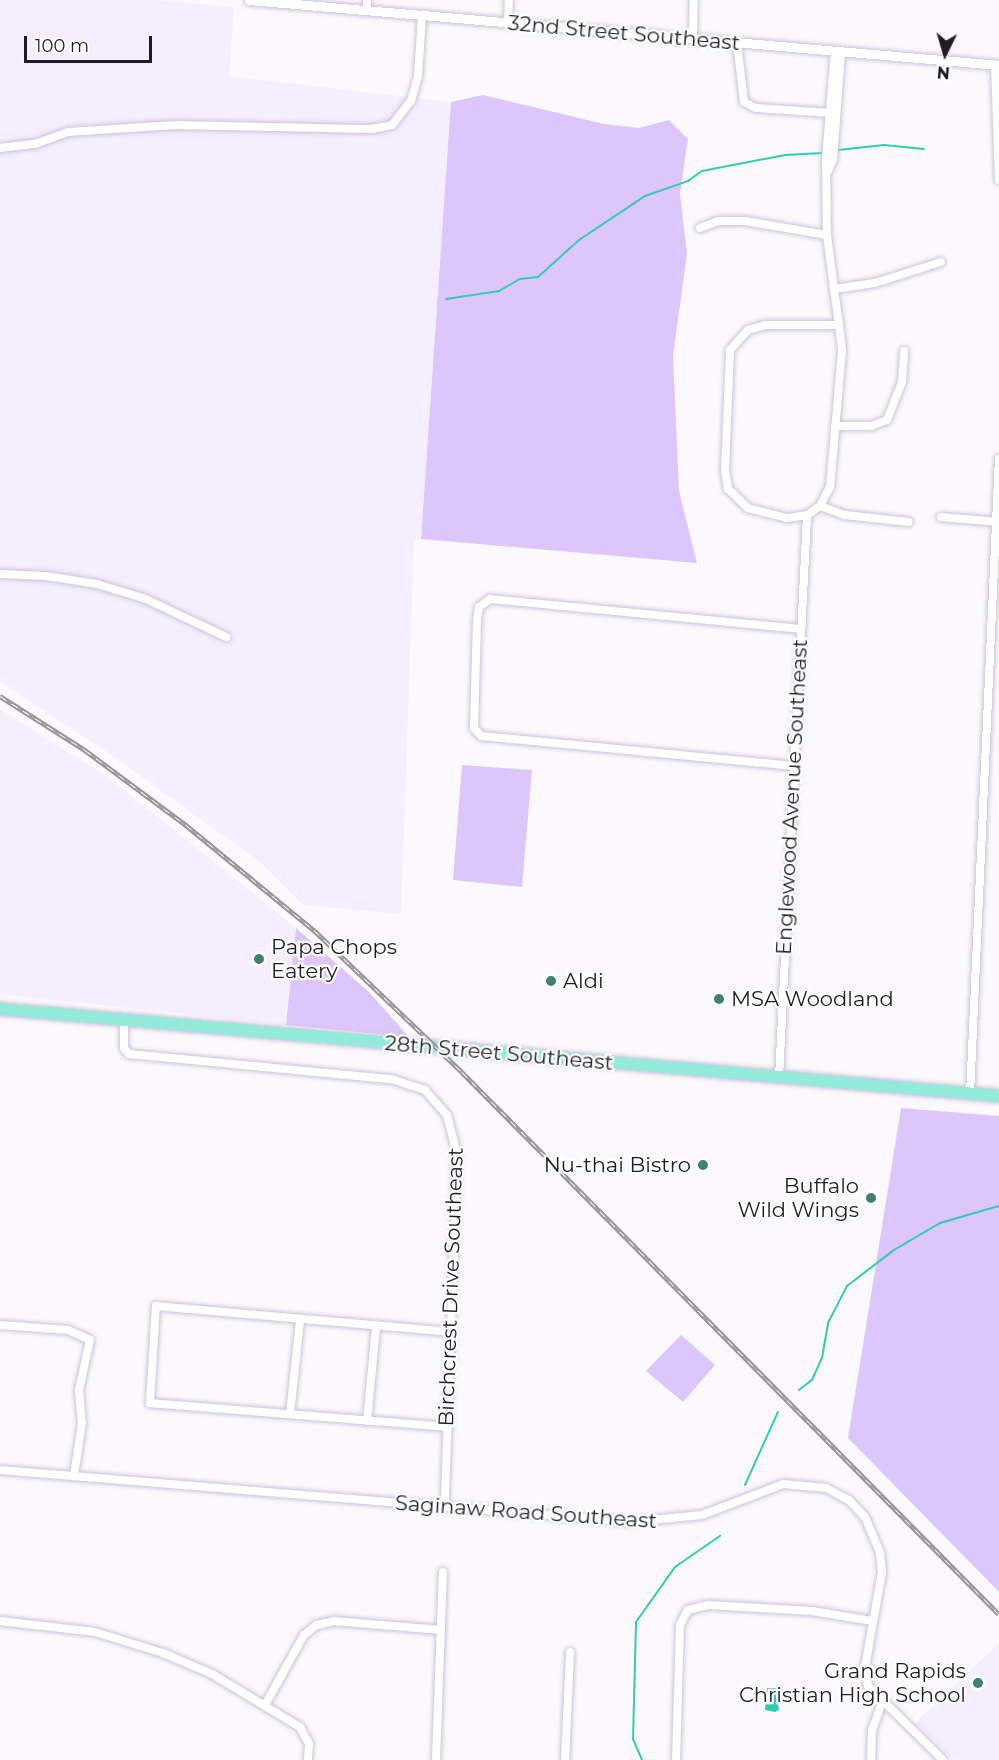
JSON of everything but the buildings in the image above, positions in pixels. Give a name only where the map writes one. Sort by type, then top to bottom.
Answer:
[{"type":"main road","name":"28th Street Southeast","points":[[0,1009],[999,1096]]},
{"type":"street","name":"32nd Street Southeast","points":[[249,0],[367,5],[422,15],[508,24],[997,65]]},
{"type":"street","points":[[508,24],[509,0]]},
{"type":"street","points":[[693,39],[694,0]]},
{"type":"street","points":[[0,148],[35,144],[68,132],[175,125],[372,129],[392,125],[411,101],[418,76],[422,15]]},
{"type":"street","points":[[737,43],[744,102],[756,108],[830,113]]},
{"type":"street","points":[[838,52],[830,113],[826,175],[828,236],[834,289],[839,325],[842,351],[830,487],[820,506],[807,515],[765,515],[748,508],[728,489],[725,427],[730,350],[748,330],[765,326],[839,325]]},
{"type":"street","points":[[826,175],[833,159],[838,52]]},
{"type":"street","points":[[997,65],[994,133],[999,180]]},
{"type":"street","points":[[700,228],[718,221],[745,221],[828,236]]},
{"type":"street","points":[[834,289],[875,283],[941,262]]},
{"type":"street","points":[[835,426],[871,426],[887,420],[902,382],[904,351]]},
{"type":"street","points":[[970,1094],[999,459]]},
{"type":"street","points":[[820,506],[845,515],[909,522]]},
{"type":"street","name":"Englewood Avenue Southeast","points":[[779,1078],[807,515]]},
{"type":"street","points":[[941,517],[996,522]]},
{"type":"street","points":[[0,574],[46,576],[98,584],[146,599],[226,637]]},
{"type":"street","points":[[794,766],[490,738],[477,733],[474,720],[477,621],[479,607],[490,599],[800,629]]},
{"type":"street","name":"Birchcrest Drive Southeast","points":[[124,1020],[124,1048],[129,1054],[391,1079],[413,1084],[434,1097],[447,1115],[456,1140],[445,1506]]},
{"type":"street","points":[[448,1427],[150,1403],[156,1306],[451,1332]]},
{"type":"street","points":[[290,1414],[300,1320]]},
{"type":"street","points":[[0,1325],[78,1332],[90,1340],[79,1390],[82,1423],[74,1476]]},
{"type":"street","points":[[367,1421],[376,1327]]},
{"type":"street","name":"Saginaw Road Southeast","points":[[0,1470],[663,1521],[728,1507],[773,1486],[816,1485],[849,1500],[865,1517],[875,1538],[882,1572],[865,1667],[868,1686],[943,1760]]},
{"type":"street","points":[[436,1760],[443,1572]]},
{"type":"street","points":[[676,1760],[681,1624],[688,1610],[719,1605],[812,1611],[872,1621]]},
{"type":"street","points":[[0,1621],[95,1632],[212,1674],[265,1705],[307,1735],[308,1760]]},
{"type":"street","points":[[265,1705],[304,1635],[317,1625],[333,1622],[441,1630]]},
{"type":"street","points":[[565,1760],[570,1652]]},
{"type":"street","points":[[871,1760],[872,1731],[882,1702]]},
{"type":"shaded area","points":[[0,0],[157,0],[234,7],[229,76],[451,102],[421,539],[414,541],[401,914],[303,905],[260,862],[103,749],[0,682]]},
{"type":"shaded area","points":[[483,95],[604,124],[639,128],[669,120],[688,139],[680,193],[687,254],[673,356],[679,491],[697,563],[421,539],[451,102]]},
{"type":"shaded area","points":[[0,709],[108,777],[296,928],[286,1025],[0,994]]},
{"type":"shaded area","points":[[462,765],[532,770],[522,887],[453,880]]},
{"type":"shaded area","points":[[296,928],[369,992],[409,1037],[286,1025]]},
{"type":"shaded area","points":[[901,1108],[999,1116],[999,1592],[848,1438]]},
{"type":"shaded area","points":[[681,1335],[715,1365],[683,1402],[646,1371]]},
{"type":"shaded area","name":"Grand Rapids Christian High School","points":[[999,1643],[999,1760],[952,1760],[915,1723]]},
{"type":"shaded area","points":[[767,1688],[782,1688],[784,1696],[777,1698],[779,1710],[775,1712],[765,1710]]},
{"type":"waterway","points":[[838,150],[884,145],[924,149]]},
{"type":"waterway","points":[[446,299],[499,291],[520,279],[538,277],[579,240],[645,196],[688,181],[702,171],[785,155],[822,153]]},
{"type":"waterway","points":[[799,1390],[812,1380],[822,1358],[828,1323],[847,1286],[894,1250],[940,1223],[999,1206]]},
{"type":"waterway","points":[[745,1485],[778,1412]]},
{"type":"waterway","points":[[642,1760],[633,1739],[636,1622],[675,1567],[720,1536]]},
{"type":"railway","points":[[0,696],[85,750],[186,825],[314,930],[462,1072],[999,1614]]},
{"type":"place","name":"Papa Chops Eatery","points":[[259,959]]},
{"type":"place","name":"Aldi","points":[[551,981]]},
{"type":"place","name":"MSA Woodland","points":[[719,999]]},
{"type":"place","name":"Nu-thai Bistro","points":[[703,1165]]},
{"type":"place","name":"Buffalo Wild Wings","points":[[871,1198]]},
{"type":"place","name":"Grand Rapids Christian High School","points":[[978,1683]]}]
